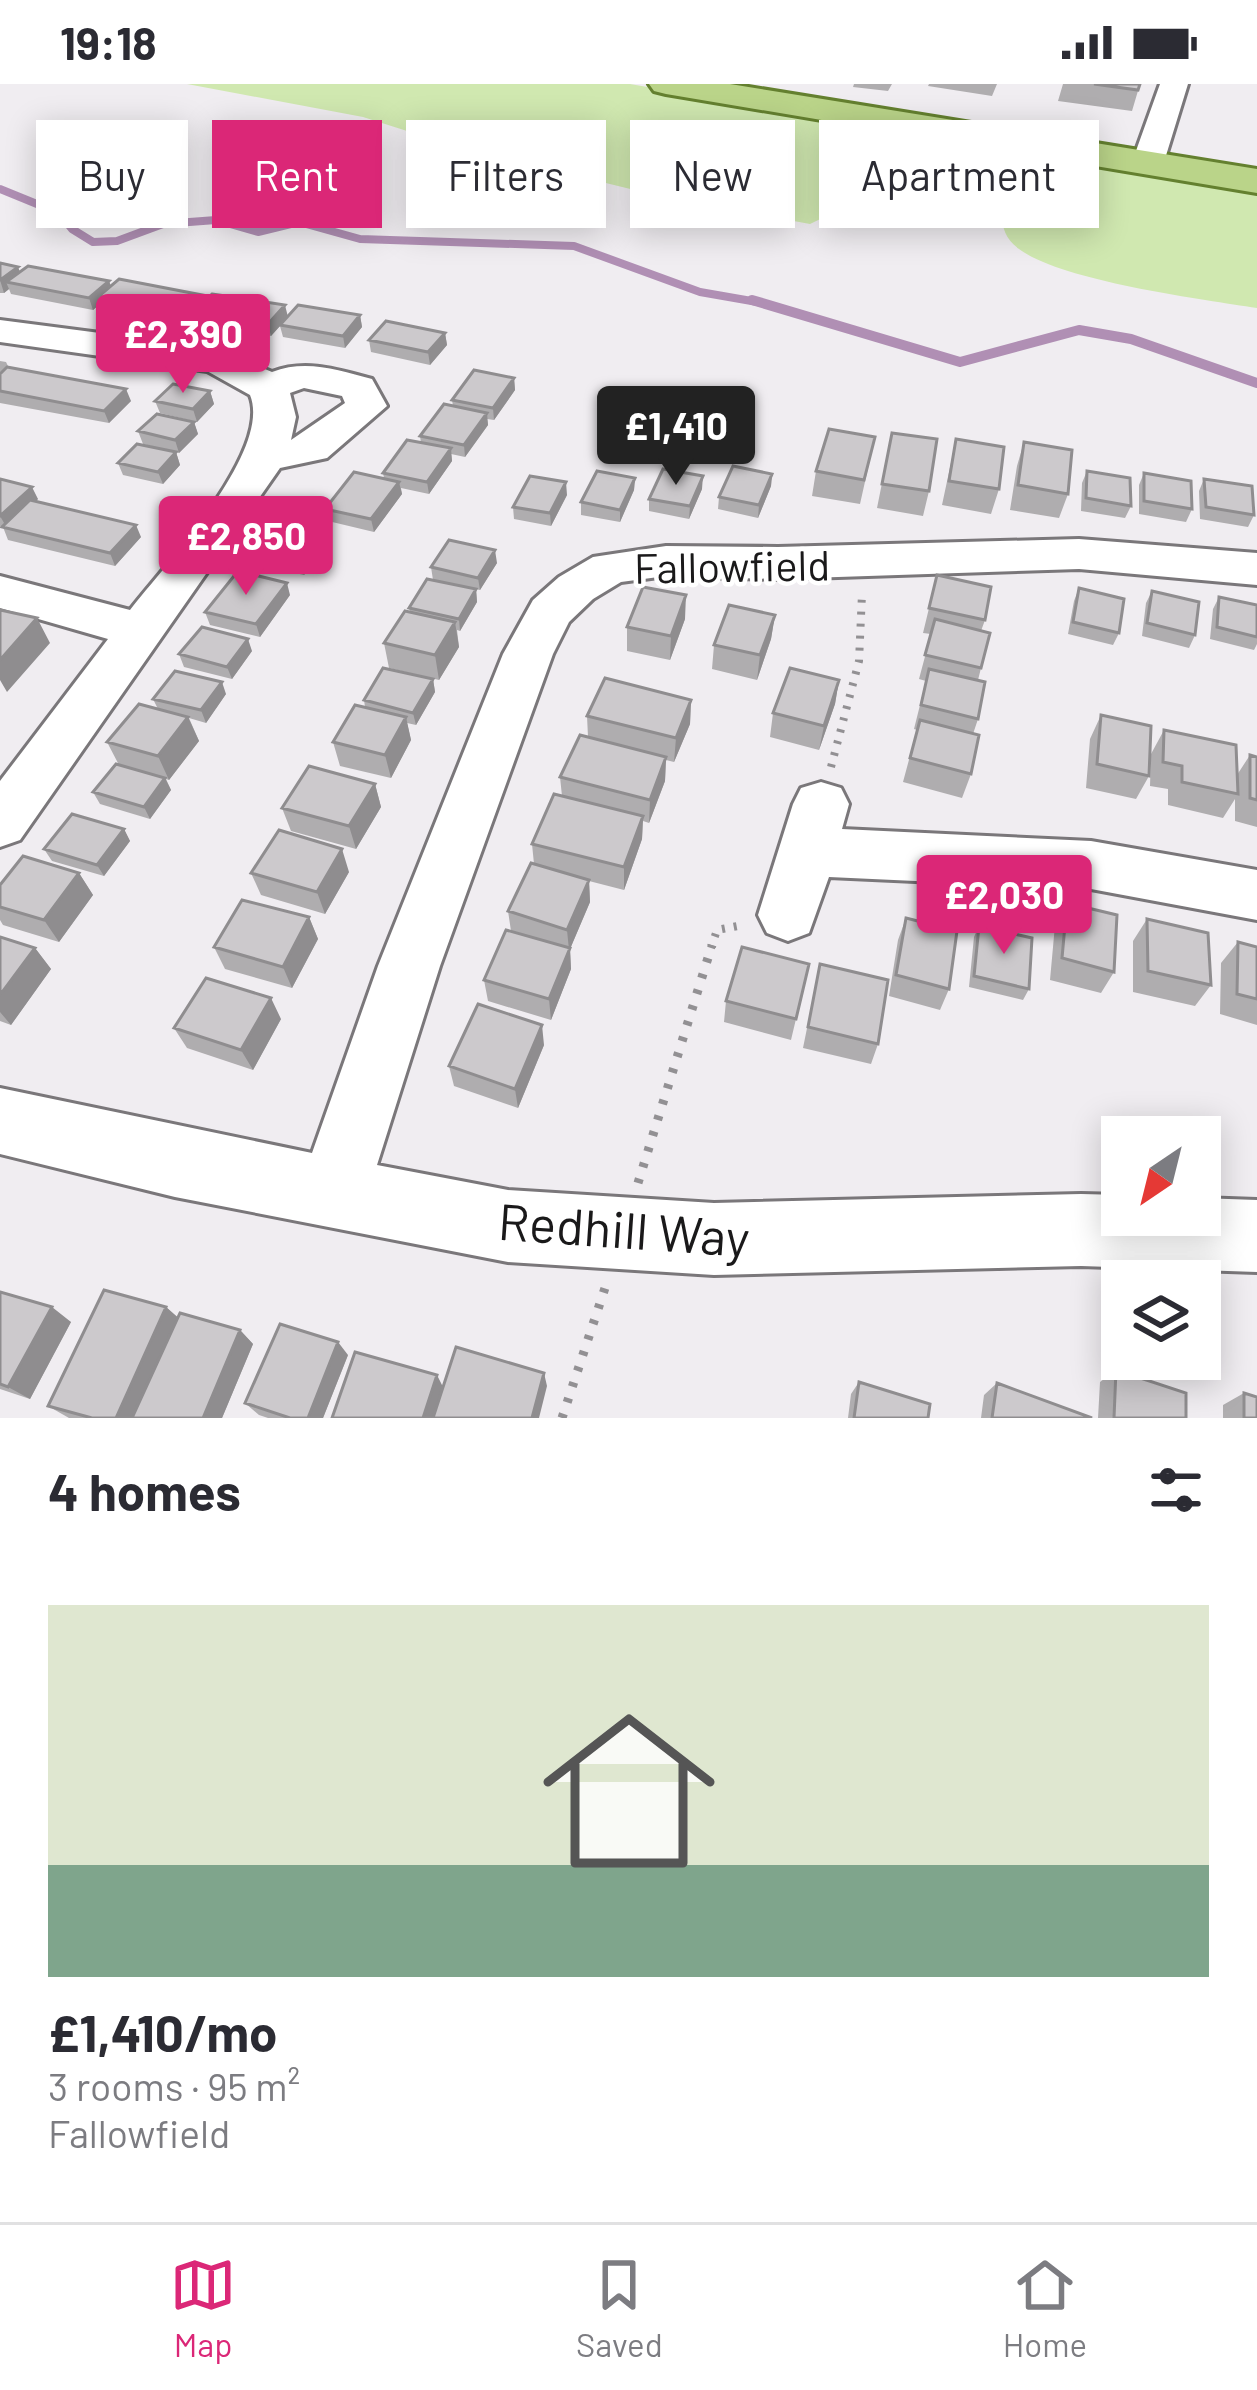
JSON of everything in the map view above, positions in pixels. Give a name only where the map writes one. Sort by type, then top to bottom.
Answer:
[{"type":"main road","points":[[666,84],[1257,181]]},
{"type":"street","points":[[1148,162],[1174,84]]},
{"type":"street","points":[[0,331],[215,360],[248,371],[270,387],[278,412],[274,437],[263,459],[0,824]]},
{"type":"street","points":[[263,459],[312,449],[367,406],[358,387],[300,375],[270,387]]},
{"type":"street","name":"Fallowfield","points":[[334,1190],[409,966],[528,654],[550,612],[576,588],[610,568],[666,561],[1079,554],[1257,569]]},
{"type":"street","points":[[0,592],[139,630]]},
{"type":"street","points":[[788,916],[815,828],[992,856],[1088,863],[1257,895]]},
{"type":"street","name":"Redhill Way","points":[[0,1121],[175,1162],[508,1226],[714,1239],[1081,1230],[1257,1236]]},
{"type":"path","points":[[815,828],[859,661],[863,561]]},
{"type":"path","points":[[562,1418],[717,930],[788,916]]},
{"type":"green space","points":[[187,84],[630,84],[839,120],[819,120],[819,220],[810,224],[795,221],[795,120],[630,120],[630,189],[606,183],[606,120],[406,120],[406,131],[363,117]]},
{"type":"green space","points":[[1099,165],[1257,192],[1257,308],[1066,270],[1039,260],[1010,240],[1004,228],[1099,228]]},
{"type":"building","points":[[1094,84],[1140,84],[1138,90]]},
{"type":"building","points":[[0,263],[18,267],[0,280]]},
{"type":"building","points":[[28,266],[109,281],[89,298],[6,282]]},
{"type":"building","points":[[119,279],[202,295],[183,312],[99,296]]},
{"type":"building","points":[[212,294],[285,305],[268,324],[194,312]]},
{"type":"building","points":[[298,305],[360,315],[343,336],[280,325]]},
{"type":"building","points":[[386,321],[445,333],[428,352],[369,340]]},
{"type":"building","points":[[7,367],[126,389],[104,411],[0,391],[0,374]]},
{"type":"building","points":[[474,370],[514,378],[493,408],[452,400]]},
{"type":"building","points":[[173,384],[210,391],[193,409],[155,401]]},
{"type":"building","points":[[444,404],[487,413],[464,445],[420,436]]},
{"type":"building","points":[[157,414],[194,422],[175,440],[138,431]]},
{"type":"building","points":[[829,429],[875,437],[864,480],[816,471]]},
{"type":"building","points":[[892,433],[937,439],[929,491],[882,484]]},
{"type":"building","points":[[956,439],[1004,447],[999,489],[949,481]]},
{"type":"building","points":[[407,440],[451,448],[427,482],[383,473]]},
{"type":"building","points":[[1024,442],[1072,450],[1068,494],[1018,485]]},
{"type":"building","points":[[137,444],[176,452],[158,472],[118,463]]},
{"type":"building","points":[[733,466],[772,474],[759,505],[719,497]]},
{"type":"building","points":[[663,469],[703,476],[690,506],[649,499]]},
{"type":"building","points":[[597,471],[635,478],[620,510],[581,502]]},
{"type":"building","points":[[1087,471],[1130,478],[1131,506],[1086,498]]},
{"type":"building","points":[[354,472],[399,482],[371,519],[325,509]]},
{"type":"building","points":[[1144,473],[1191,481],[1192,509],[1144,501]]},
{"type":"building","points":[[530,476],[566,482],[550,513],[513,507]]},
{"type":"building","points":[[0,479],[32,487],[0,516]]},
{"type":"building","points":[[1204,479],[1252,486],[1254,515],[1206,507]]},
{"type":"building","points":[[30,500],[136,525],[110,553],[2,527]]},
{"type":"building","points":[[274,502],[325,513],[297,550],[245,539]]},
{"type":"building","points":[[449,540],[495,550],[478,578],[431,567]]},
{"type":"building","points":[[238,571],[287,583],[256,624],[205,612]]},
{"type":"building","points":[[937,575],[991,587],[985,620],[929,608]]},
{"type":"building","points":[[427,579],[476,589],[459,619],[409,608]]},
{"type":"building","points":[[643,587],[686,595],[671,636],[627,627]]},
{"type":"building","points":[[1079,588],[1124,599],[1119,633],[1073,622]]},
{"type":"building","points":[[1152,591],[1199,602],[1195,635],[1147,623]]},
{"type":"building","points":[[1219,597],[1257,605],[1257,637],[1217,627]]},
{"type":"building","points":[[729,605],[775,615],[760,655],[714,645]]},
{"type":"building","points":[[0,610],[37,618],[0,660]]},
{"type":"building","points":[[405,611],[455,622],[435,655],[384,643]]},
{"type":"building","points":[[935,619],[990,633],[981,668],[925,655]]},
{"type":"building","points":[[202,627],[248,639],[227,667],[179,654]]},
{"type":"building","points":[[383,668],[433,679],[413,713],[364,700]]},
{"type":"building","points":[[790,668],[839,680],[824,726],[773,713]]},
{"type":"building","points":[[929,669],[985,682],[978,719],[921,705]]},
{"type":"building","points":[[175,671],[222,682],[201,710],[153,699]]},
{"type":"building","points":[[605,678],[691,700],[676,738],[587,716]]},
{"type":"building","points":[[139,704],[188,717],[158,756],[107,742]]},
{"type":"building","points":[[355,705],[406,717],[385,755],[333,742]]},
{"type":"building","points":[[1101,715],[1151,726],[1149,776],[1097,764]]},
{"type":"building","points":[[920,720],[979,735],[971,774],[910,758]]},
{"type":"building","points":[[1164,730],[1236,745],[1238,794],[1182,782],[1182,766],[1163,762]]},
{"type":"building","points":[[580,735],[666,757],[650,800],[560,777]]},
{"type":"building","points":[[1250,755],[1257,757],[1257,800],[1250,798]]},
{"type":"building","points":[[116,764],[165,778],[144,807],[93,792]]},
{"type":"building","points":[[309,766],[375,784],[349,826],[282,808]]},
{"type":"building","points":[[554,794],[643,816],[624,867],[532,844]]},
{"type":"building","points":[[72,814],[124,829],[97,865],[44,849]]},
{"type":"building","points":[[279,830],[342,849],[317,892],[251,873]]},
{"type":"building","points":[[23,856],[79,873],[44,920],[0,907],[0,885]]},
{"type":"building","points":[[531,863],[589,880],[567,930],[508,911]]},
{"type":"building","points":[[242,900],[309,917],[283,967],[214,947]]},
{"type":"building","points":[[1067,903],[1117,915],[1114,972],[1062,958]]},
{"type":"building","points":[[906,918],[957,931],[949,989],[896,975]]},
{"type":"building","points":[[1147,919],[1208,933],[1211,985],[1148,971]]},
{"type":"building","points":[[979,926],[1032,938],[1029,989],[974,976]]},
{"type":"building","points":[[506,930],[570,948],[549,999],[484,980]]},
{"type":"building","points":[[0,937],[35,948],[0,995]]},
{"type":"building","points":[[1238,942],[1257,947],[1257,999],[1237,994]]},
{"type":"building","points":[[742,947],[809,964],[796,1019],[726,1001]]},
{"type":"building","points":[[820,964],[888,980],[878,1044],[808,1027]]},
{"type":"building","points":[[206,978],[271,998],[241,1050],[174,1028]]},
{"type":"building","points":[[478,1004],[542,1025],[515,1089],[449,1066]]},
{"type":"building","points":[[104,1290],[166,1307],[116,1418],[92,1418],[48,1406]]},
{"type":"building","points":[[0,1292],[52,1307],[8,1387],[0,1384]]},
{"type":"building","points":[[180,1313],[240,1330],[203,1418],[132,1418]]},
{"type":"building","points":[[280,1324],[338,1342],[308,1418],[290,1418],[245,1403]]},
{"type":"building","points":[[456,1347],[544,1373],[532,1418],[433,1418]]},
{"type":"building","points":[[355,1352],[437,1375],[423,1418],[332,1418]]},
{"type":"building","points":[[1116,1380],[1146,1380],[1186,1393],[1186,1418],[1114,1418]]},
{"type":"building","points":[[859,1382],[930,1404],[928,1418],[854,1418]]},
{"type":"building","points":[[997,1383],[1092,1418],[992,1418]]},
{"type":"building","points":[[1244,1393],[1257,1397],[1257,1418],[1244,1418]]},
{"type":"waterway","points":[[0,189],[59,213],[72,229],[93,242],[117,241],[163,224],[216,220],[258,232],[299,222],[360,239],[574,246],[700,292],[761,303]]},
{"type":"waterway","points":[[752,300],[761,303]]},
{"type":"waterway","points":[[761,303],[960,362],[1079,330],[1131,339],[1257,383]]}]
